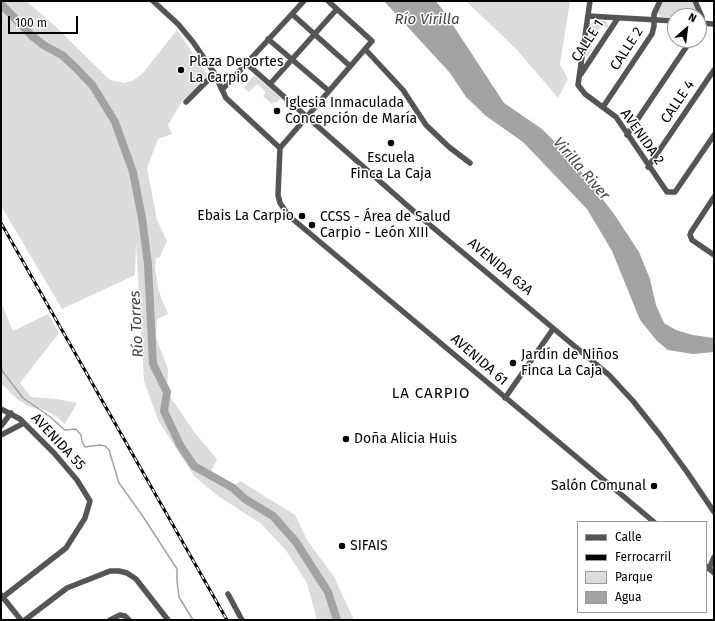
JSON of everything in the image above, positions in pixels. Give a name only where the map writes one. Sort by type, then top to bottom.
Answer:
[{"type":"street","points":[[153,1],[178,24],[193,42],[214,74],[226,98],[280,148],[372,41],[328,1]]},
{"type":"street","points":[[222,90],[304,1]]},
{"type":"street","points":[[579,77],[590,1]]},
{"type":"street","name":"CALLE 2","points":[[603,107],[652,34],[654,14],[660,1]]},
{"type":"street","points":[[270,84],[337,9]]},
{"type":"street","points":[[292,14],[350,66]]},
{"type":"street","points":[[588,16],[667,21]]},
{"type":"street","name":"CALLE 1","points":[[579,77],[618,18]]},
{"type":"street","points":[[268,39],[329,91]]},
{"type":"street","points":[[627,135],[686,48]]},
{"type":"street","points":[[365,49],[403,90],[426,125],[449,147],[470,163]]},
{"type":"street","name":"AVENIDA 63A","points":[[246,63],[306,117],[553,329],[595,363],[633,401],[688,472],[714,512]]},
{"type":"street","name":"CALLE 4","points":[[648,167],[714,70]]},
{"type":"street","points":[[186,102],[214,74]]},
{"type":"street","name":"AVENIDA 2","points":[[579,77],[580,90],[616,117],[648,167],[667,192],[675,192],[678,189],[714,135]]},
{"type":"street","name":"AVENIDA 61","points":[[280,148],[278,195],[280,204],[289,216],[653,521]]},
{"type":"street","points":[[713,253],[692,240],[690,236],[691,232],[714,197]]},
{"type":"street","points":[[505,398],[553,329]]},
{"type":"street","name":"AVENIDA 55","points":[[1,409],[11,413],[24,423],[54,453],[77,480],[90,501],[85,518],[66,548],[2,596]]},
{"type":"street","points":[[1,426],[11,413]]},
{"type":"street","points":[[1,435],[24,423]]},
{"type":"street","points":[[710,569],[714,557]]},
{"type":"street","points":[[25,620],[67,588],[110,571],[127,573],[136,579],[168,620]]},
{"type":"street","points":[[228,594],[242,620]]},
{"type":"street","points":[[2,596],[21,620]]},
{"type":"street","points":[[110,620],[117,616],[123,615],[129,620]]},
{"type":"green space","points":[[1,1],[26,1],[53,24],[110,80],[124,83],[134,80],[143,73],[177,30],[209,77],[183,100],[168,125],[172,134],[158,139],[147,168],[157,220],[167,241],[160,257],[156,258],[155,269],[159,292],[168,314],[157,319],[156,338],[168,369],[167,392],[195,433],[217,459],[211,471],[235,485],[240,481],[295,515],[307,540],[334,577],[354,620],[317,620],[307,583],[285,549],[260,523],[218,496],[194,476],[158,420],[144,381],[136,242],[135,275],[62,309],[1,206]]},
{"type":"green space","points":[[466,1],[570,1],[560,64],[568,79],[558,98],[517,50]]},
{"type":"green space","points":[[663,1],[692,1],[695,8],[667,8],[667,17],[661,17],[657,12]]},
{"type":"green space","points":[[594,20],[606,21],[608,28],[602,25],[588,47],[592,50],[586,58],[590,25]]},
{"type":"green space","points":[[254,75],[291,107],[280,99],[276,103],[274,102],[272,104],[263,96],[266,92],[257,84],[249,92],[244,88]]},
{"type":"green space","points":[[1,302],[13,331],[48,314],[59,333],[20,383],[31,397],[57,399],[77,403],[65,424],[45,410],[30,407],[17,399],[1,383]]},
{"type":"water","name":"Río Virilla","points":[[384,1],[436,1],[504,103],[542,129],[570,157],[614,214],[639,252],[650,279],[656,305],[664,323],[676,330],[693,335],[714,338],[714,352],[693,354],[668,350],[657,341],[640,320],[612,251],[587,209],[523,142],[486,116],[466,97],[450,73]]},
{"type":"waterway","name":"Río Torres","points":[[1,4],[32,36],[45,46],[62,55],[76,68],[93,86],[115,122],[133,172],[142,218],[148,264],[153,364],[167,392],[164,411],[180,445],[194,466],[233,488],[245,499],[273,516],[296,542],[328,592],[337,620]]},
{"type":"waterway","points":[[1,366],[3,372],[23,398],[49,416],[65,430],[76,429],[81,435],[85,447],[100,445],[105,446],[109,450],[119,483],[177,569],[179,597],[193,620]]},
{"type":"railway","points":[[1,223],[227,620]]},
{"type":"place","name":"Plaza Deportes La Carpio","points":[[181,70]]},
{"type":"place","name":"Iglesia Inmaculada Concepción de María","points":[[277,111]]},
{"type":"place","name":"Escuela Finca La Caja","points":[[391,143]]},
{"type":"place","name":"Ebais La Carpio","points":[[302,216]]},
{"type":"place","name":"CCSS - Área de Salud Carpio - León XIII","points":[[312,225]]},
{"type":"place","name":"Jardín de Niños Finca La Caja","points":[[513,363]]},
{"type":"place","name":"Doña Alicia Huis","points":[[346,439]]},
{"type":"place","name":"Salón Comunal","points":[[654,486]]},
{"type":"place","name":"SIFAIS","points":[[342,546]]},
{"type":"district","name":"LA CARPIO","points":[[431,394]]},
{"type":"water label","name":"Virilla River","points":[[581,169]]}]
